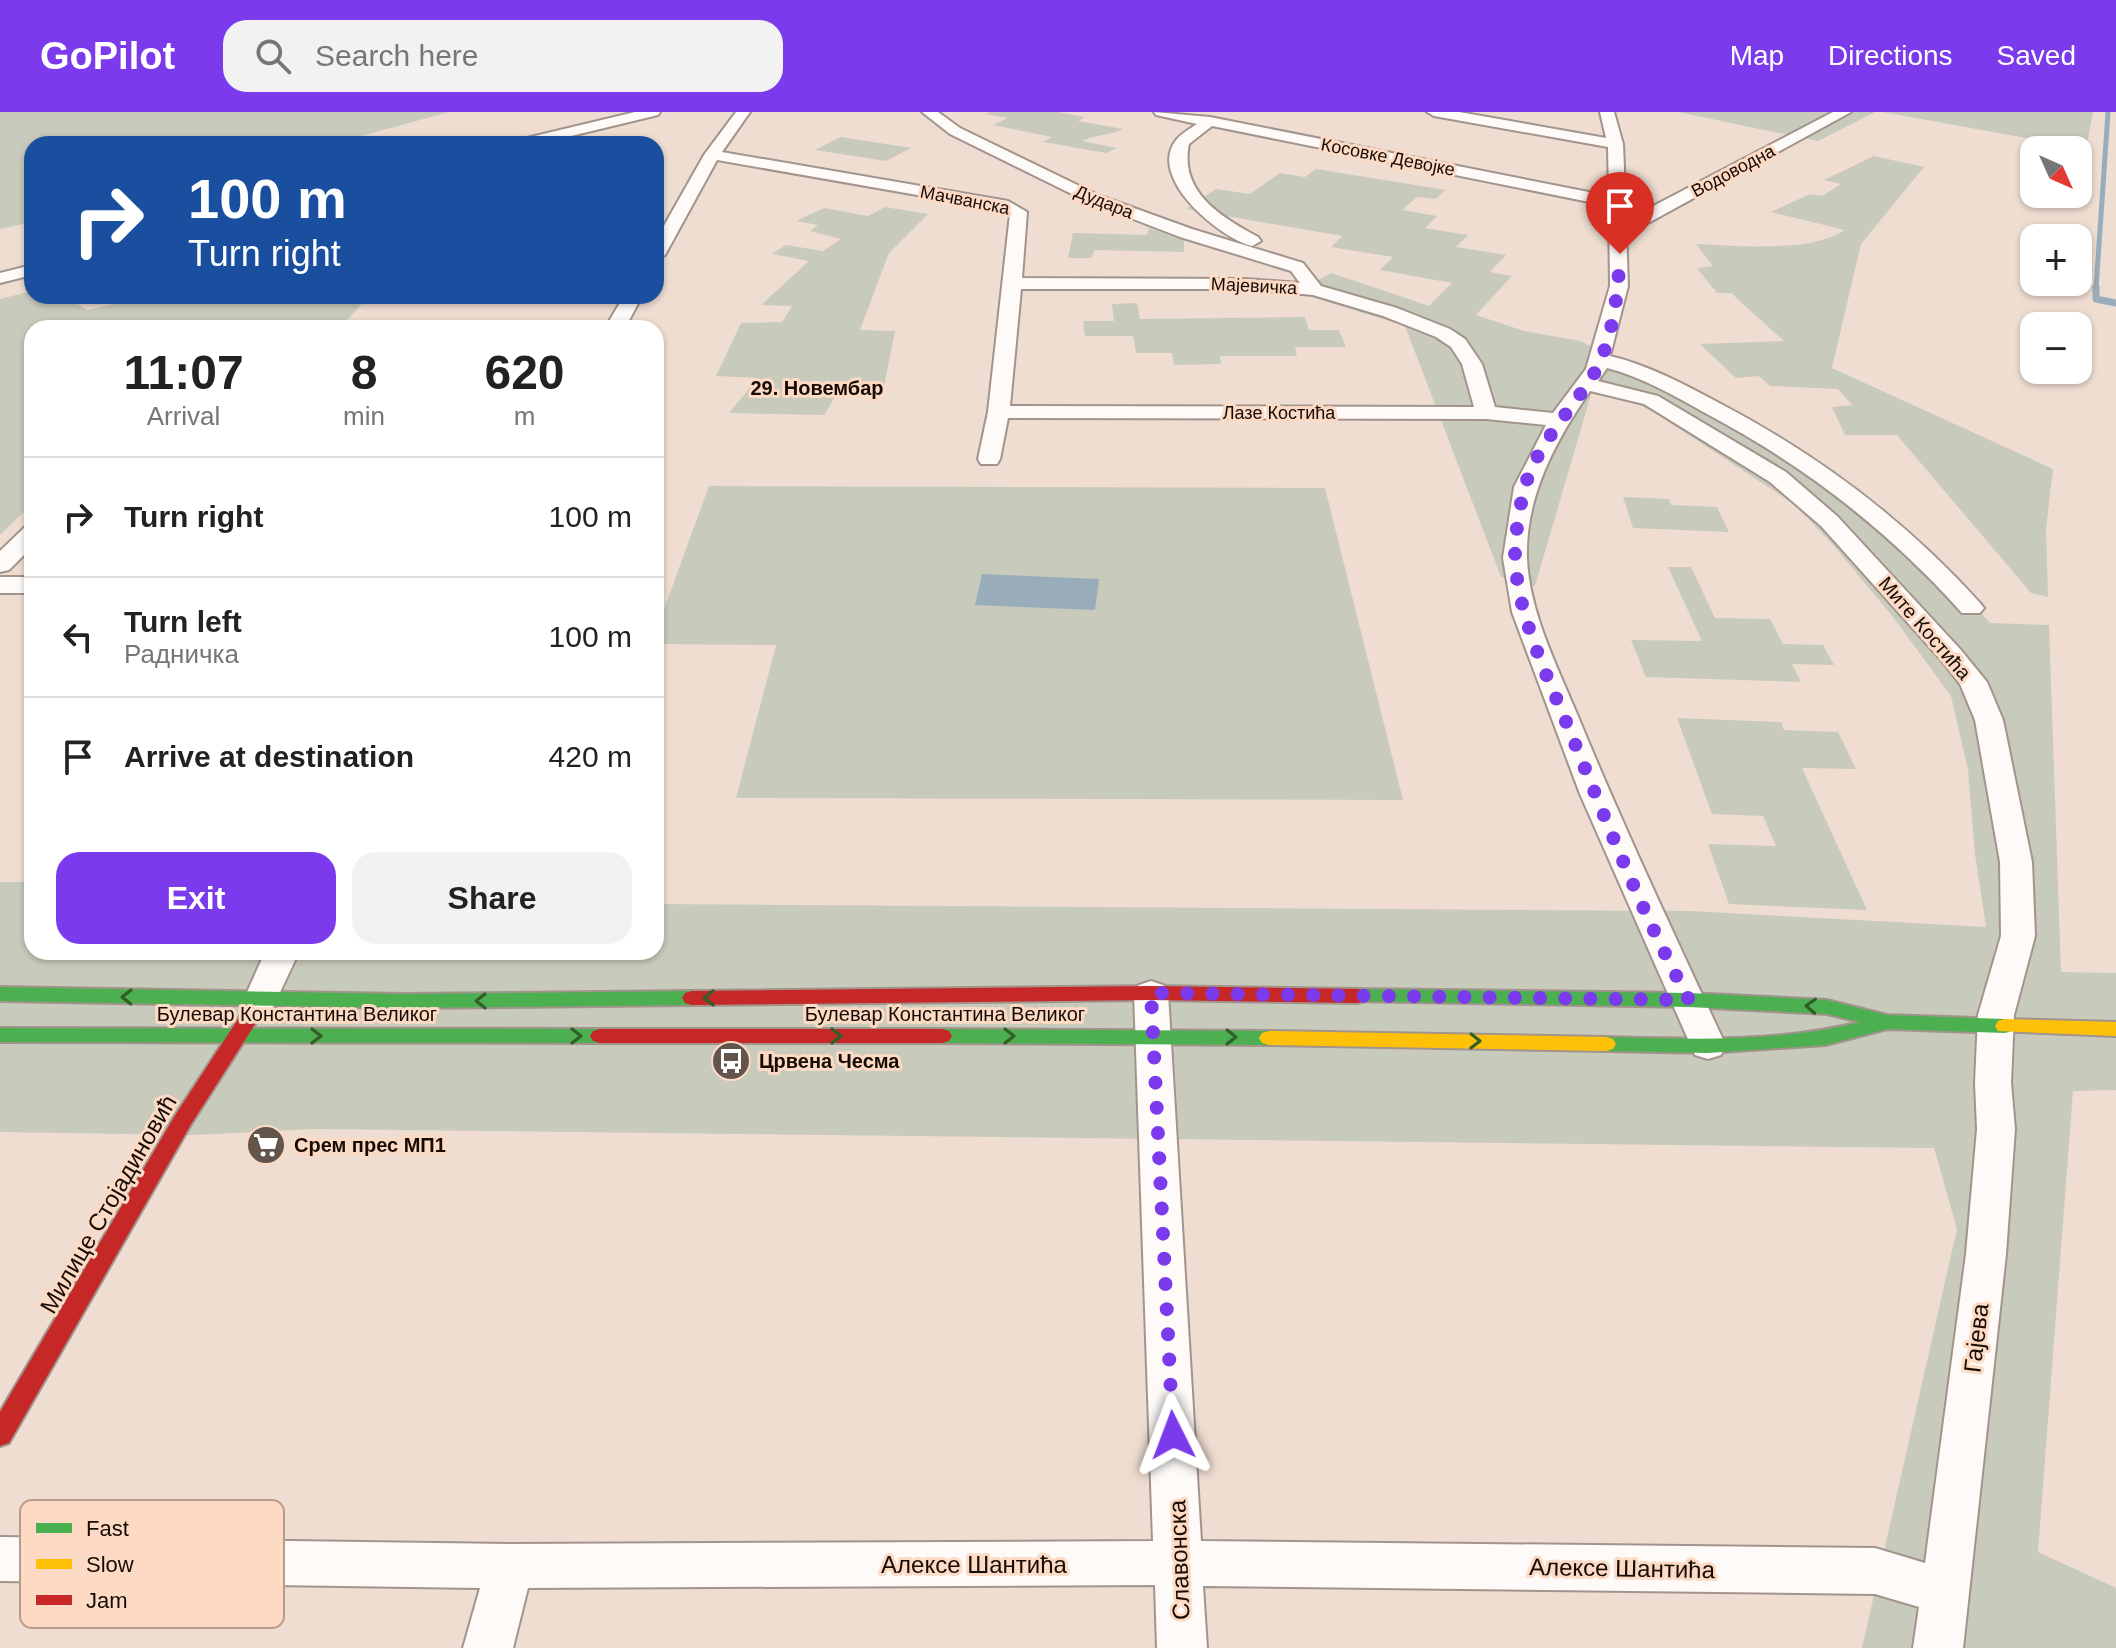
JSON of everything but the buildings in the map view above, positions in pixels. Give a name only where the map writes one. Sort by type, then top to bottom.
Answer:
[{"type":"main road","name":"Булевар Константина Великог","points":[[0,994],[404,1001],[1151,993],[1689,1000],[1827,1007],[1887,1022],[2116,1029]]},
{"type":"main road","name":"Милице Стојадиновић","points":[[0,1435],[183,1120],[261,999]]},
{"type":"main road","name":"Булевар Константина Великог","points":[[0,1035],[1153,1036],[1708,1046],[1826,1038],[1887,1022]]},
{"type":"street","points":[[552,136],[653,112]]},
{"type":"street","points":[[664,241],[712,155],[743,112]]},
{"type":"street","name":"Дудара","points":[[929,112],[955,131],[1092,198],[1186,233],[1291,264]]},
{"type":"street","name":"Косовке Девојке","points":[[1161,112],[1618,213]]},
{"type":"street","points":[[1434,112],[1615,144]]},
{"type":"street","points":[[1607,112],[1615,144],[1619,286],[1600,360],[1587,384],[1559,420],[1525,487],[1515,558],[1525,612],[1595,794],[1708,1046]]},
{"type":"street","name":"Водоводна","points":[[1618,213],[1644,218],[1844,112]]},
{"type":"street","points":[[1210,121],[1182,142],[1178,167],[1182,182],[1204,210],[1239,234],[1293,261],[1291,264],[1301,270],[1314,290]]},
{"type":"street","name":"Мачванска","points":[[712,155],[1013,208],[1021,216],[1010,283],[999,412],[989,459]]},
{"type":"street","points":[[0,278],[24,272]]},
{"type":"street","name":"Мајевичка","points":[[1010,283],[1245,284],[1314,290],[1390,312],[1443,333],[1458,343],[1472,364],[1486,413]]},
{"type":"street","points":[[1600,360],[1624,366],[1691,397],[1753,429],[1826,473],[1908,542],[1971,608]]},
{"type":"street","name":"Мите Костића","points":[[1587,384],[1651,400],[1778,477],[1829,521],[1973,682],[1989,720],[2016,862],[2018,936],[2013,963],[2000,995],[1996,1027]]},
{"type":"street","name":"Лазе Костића","points":[[999,412],[1486,413],[1559,420]]},
{"type":"street","points":[[0,565],[24,541]]},
{"type":"street","points":[[0,585],[24,585]]},
{"type":"street","points":[[261,999],[278,960]]},
{"type":"street","name":"Славонска","points":[[1151,993],[1182,1648]]},
{"type":"street","name":"Гајева","points":[[1938,1648],[1988,1239],[1996,1129],[1993,1083],[1996,1027]]},
{"type":"street","name":"Алексе Шантића","points":[[0,1559],[20,1559]]},
{"type":"street","name":"Алексе Шантића","points":[[284,1563],[510,1566],[1180,1563],[1875,1571],[1946,1592]]},
{"type":"street","points":[[488,1648],[510,1566]]},
{"type":"green space","points":[[0,112],[449,112],[361,136],[24,136],[24,224],[0,229]]},
{"type":"green space","points":[[1058,112],[1085,117],[1078,121],[1123,129],[1082,141],[1117,148],[1106,153],[1043,142],[1052,137],[993,125],[1008,118],[985,114]]},
{"type":"green space","points":[[1678,112],[1875,112],[1818,141]]},
{"type":"green space","points":[[1883,112],[2093,112],[2088,136],[2020,137]]},
{"type":"green space","points":[[841,137],[911,148],[886,161],[815,150]]},
{"type":"green space","points":[[1874,156],[1924,167],[1861,244],[1832,368],[2053,469],[2046,529],[2048,597],[2031,593],[1897,435],[1845,435],[1832,407],[1852,405],[1838,389],[1770,386],[1759,376],[1736,378],[1700,344],[1784,341],[1731,293],[1717,293],[1697,268],[1713,266],[1696,244],[1794,245],[1831,237],[1845,230],[1771,212],[1810,194],[1822,196],[1841,184],[1824,180]]},
{"type":"green space","points":[[1316,169],[1446,190],[1435,199],[1417,197],[1402,210],[1437,216],[1425,228],[1468,235],[1456,247],[1506,255],[1490,272],[1512,276],[1476,315],[1524,331],[1580,341],[1708,402],[1932,559],[1990,623],[2049,625],[2061,972],[2116,973],[2116,1090],[2073,1091],[2038,1552],[2116,1588],[2116,1648],[1862,1648],[1957,1229],[1934,1148],[317,1129],[192,1135],[0,1132],[0,882],[24,882],[24,960],[664,960],[664,904],[1690,911],[1986,927],[1975,854],[1968,770],[1951,696],[1893,617],[1834,546],[1794,504],[1655,413],[1626,398],[1592,391],[1535,586],[1501,577],[1405,326],[1296,292],[1331,273],[1429,306],[1452,283],[1380,270],[1393,257],[1331,247],[1342,236],[1186,209],[1216,189],[1250,194],[1280,173],[1305,177]]},
{"type":"green space","points":[[885,207],[928,214],[889,253],[860,330],[895,331],[882,396],[835,397],[824,415],[729,413],[758,378],[716,376],[741,323],[782,322],[792,306],[761,305],[809,261],[772,254],[786,245],[823,251],[841,239],[810,231],[818,225],[796,221],[824,208],[868,216]]},
{"type":"green space","points":[[1149,228],[1184,240],[1184,252],[1095,250],[1091,258],[1068,258],[1073,233],[1147,235]]},
{"type":"green space","points":[[24,293],[24,304],[78,304],[87,310],[114,304],[362,304],[347,320],[24,320],[24,512],[0,535],[0,299]]},
{"type":"green space","points":[[1137,303],[1140,319],[1305,317],[1309,330],[1339,330],[1346,347],[1295,347],[1297,356],[1220,356],[1221,364],[1174,365],[1172,353],[1136,353],[1133,336],[1085,336],[1083,321],[1114,321],[1112,304]]},
{"type":"green space","points":[[709,486],[1325,488],[1403,800],[736,798],[776,645],[664,644],[664,609]]},
{"type":"green space","points":[[1623,497],[1669,499],[1671,505],[1717,507],[1729,532],[1633,528]]},
{"type":"green space","points":[[1668,567],[1691,567],[1715,618],[1770,619],[1783,644],[1823,645],[1834,665],[1792,664],[1801,682],[1646,677],[1631,640],[1702,641]]},
{"type":"green space","points":[[1677,718],[1781,722],[1784,730],[1838,732],[1856,769],[1802,768],[1867,910],[1729,904],[1708,844],[1776,846],[1763,816],[1712,814]]},
{"type":"water","points":[[982,574],[1099,579],[1095,610],[975,605]]},
{"type":"waterway","points":[[2096,289],[2108,112]]},
{"type":"waterway","points":[[2096,289],[2096,299],[2116,303]]},
{"type":"traffic: fast","points":[[0,994],[404,1001],[692,998]]},
{"type":"traffic: fast","points":[[1358,996],[1689,1000],[1827,1007],[1887,1022],[2005,1026]]},
{"type":"traffic: fast","points":[[1606,1044],[1708,1046],[1826,1038],[1883,1023]]},
{"type":"traffic: fast","points":[[0,1035],[600,1036]]},
{"type":"traffic: fast","points":[[942,1036],[1269,1038]]},
{"type":"traffic: slow","points":[[2005,1026],[2116,1029]]},
{"type":"traffic: slow","points":[[1269,1038],[1606,1044]]},
{"type":"traffic: jam","points":[[692,998],[1151,993],[1358,996]]},
{"type":"traffic: jam","points":[[0,1435],[183,1120],[249,1018]]},
{"type":"traffic: jam","points":[[600,1036],[942,1036]]},
{"type":"place","name":"Црвена Чесма","points":[[731,1061]]},
{"type":"place","name":"Срем прес МП1","points":[[266,1145]]},
{"type":"district","name":"29. Новембар","points":[[817,388]]},
{"type":"route","points":[[1173,1435],[1151,993],[1689,1000],[1672,969],[1595,794],[1548,677],[1525,612],[1515,558],[1525,487],[1559,420],[1591,378],[1601,357],[1619,286],[1620,254]]}]
